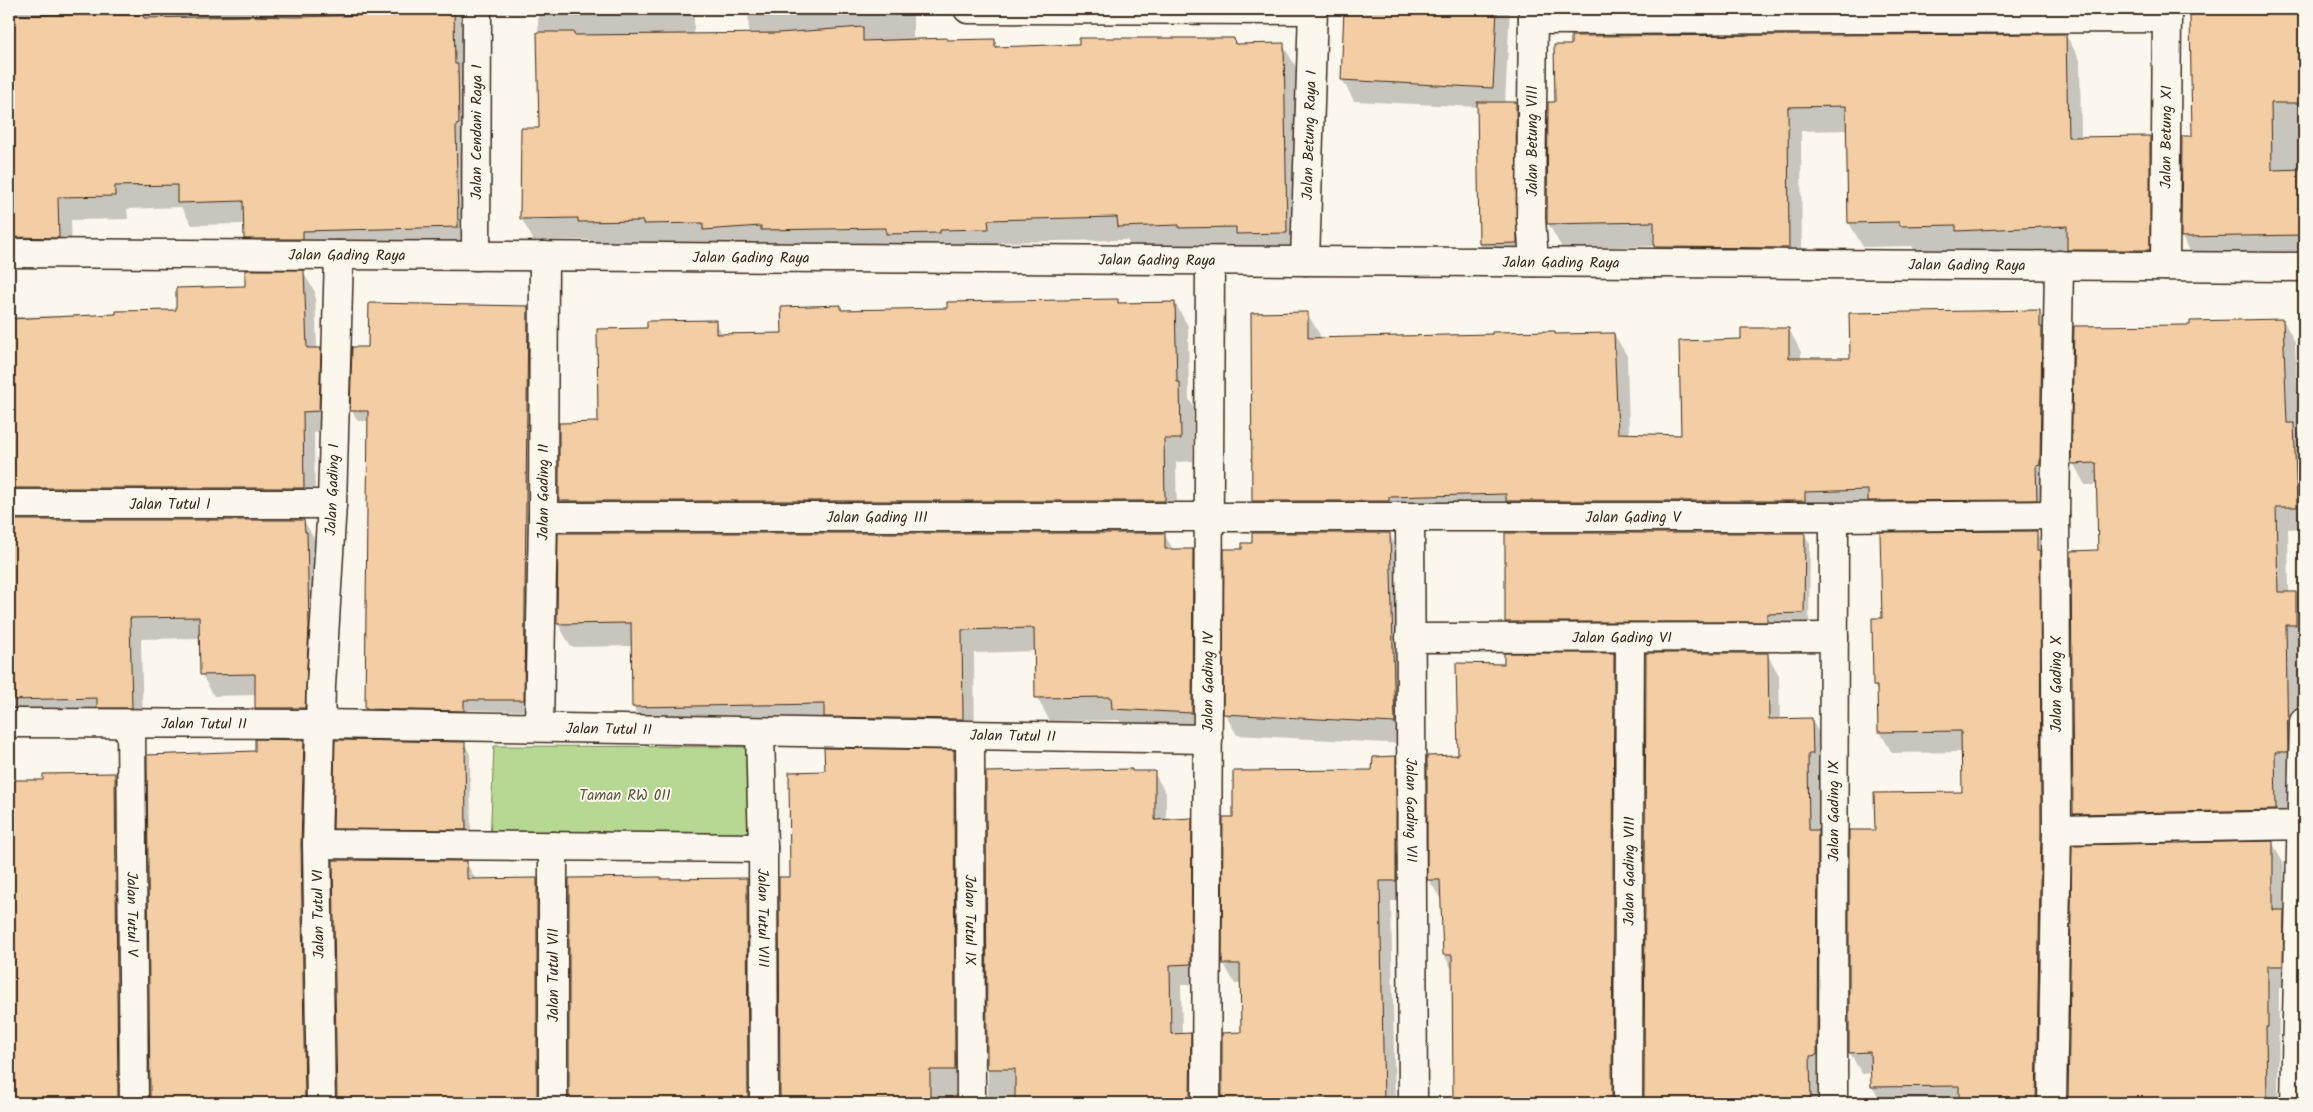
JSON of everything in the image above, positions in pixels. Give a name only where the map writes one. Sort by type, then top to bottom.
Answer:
[{"type":"street","name":"Jalan Cendani Raya I","points":[[476,9],[476,256]]},
{"type":"street","points":[[968,9],[1313,10]]},
{"type":"street","name":"Jalan Betung Raya I","points":[[1305,261],[1313,10]]},
{"type":"street","name":"Jalan Betung VIII","points":[[1534,262],[1531,218],[1533,14],[2167,14]]},
{"type":"street","name":"Jalan Betung XI","points":[[2165,266],[2167,14]]},
{"type":"street","name":"Jalan Gading Raya","points":[[9,253],[2304,267]]},
{"type":"street","name":"Jalan Gading I","points":[[320,724],[332,504],[339,255]]},
{"type":"street","name":"Jalan Gading II","points":[[540,727],[544,256]]},
{"type":"street","name":"Jalan Gading IV","points":[[1206,1103],[1210,261]]},
{"type":"street","name":"Jalan Gading X","points":[[2052,1103],[2057,830],[2055,515],[2060,265]]},
{"type":"street","name":"Jalan Tutul I","points":[[9,504],[332,504]]},
{"type":"street","name":"Jalan Gading V","points":[[1210,517],[1834,518],[2055,515]]},
{"type":"street","name":"Jalan Gading III","points":[[543,517],[1210,517]]},
{"type":"street","name":"Jalan Gading VII","points":[[1410,518],[1414,1103]]},
{"type":"street","name":"Jalan Gading IX","points":[[1833,1103],[1834,518]]},
{"type":"street","name":"Jalan Gading VI","points":[[1410,638],[1834,637]]},
{"type":"street","name":"Jalan Gading VIII","points":[[1628,1103],[1630,638]]},
{"type":"street","points":[[2294,1103],[2302,935],[2304,722]]},
{"type":"street","name":"Jalan Tutul II","points":[[9,723],[320,724],[1208,739]]},
{"type":"street","name":"Jalan Tutul V","points":[[131,724],[134,1103]]},
{"type":"street","name":"Jalan Tutul VI","points":[[320,724],[317,844],[321,1103]]},
{"type":"street","name":"Jalan Tutul VIII","points":[[760,732],[763,848],[764,1103]]},
{"type":"street","name":"Jalan Tutul IX","points":[[970,736],[971,1103]]},
{"type":"street","points":[[2057,830],[2302,825]]},
{"type":"street","points":[[317,844],[763,848]]},
{"type":"street","name":"Jalan Tutul VII","points":[[553,846],[553,1103]]},
{"type":"green space","name":"Taman RW 011","points":[[494,746],[759,747],[756,844],[490,843]]},
{"type":"building","points":[[1344,9],[1497,9],[1493,88],[1341,80]]},
{"type":"building","points":[[2196,9],[2280,9],[2281,14],[2304,14],[2304,103],[2271,103],[2272,170],[2304,169],[2304,235],[2181,237],[2182,136],[2192,136],[2190,14],[2196,14]]},
{"type":"building","points":[[454,13],[455,64],[458,64],[459,124],[456,125],[458,227],[303,231],[303,239],[244,239],[243,201],[177,203],[177,185],[115,186],[115,196],[58,197],[59,238],[12,237],[9,105],[13,104],[10,15],[143,15],[144,18]]},
{"type":"building","points":[[863,27],[863,41],[947,38],[947,40],[995,39],[995,47],[1079,44],[1079,38],[1234,38],[1235,44],[1284,43],[1287,233],[1236,234],[1236,227],[1179,228],[1179,225],[1118,227],[1117,217],[988,220],[989,229],[940,230],[940,233],[886,234],[886,228],[761,230],[761,226],[703,230],[703,223],[643,224],[643,221],[578,222],[578,218],[520,219],[521,128],[539,128],[537,32],[574,32],[574,35],[778,33]]},
{"type":"building","points":[[2066,34],[2068,137],[2150,136],[2150,250],[2067,250],[2067,226],[1956,231],[1956,225],[1899,226],[1899,222],[1848,223],[1846,106],[1788,107],[1789,248],[1654,247],[1654,222],[1547,224],[1548,102],[1555,102],[1554,45],[1571,45],[1571,36]]},
{"type":"building","points":[[1477,102],[1516,102],[1517,243],[1479,244]]},
{"type":"building","points":[[245,270],[304,270],[307,348],[321,348],[319,411],[303,412],[304,488],[9,488],[9,419],[12,419],[9,319],[116,314],[116,311],[176,310],[176,288],[245,286]]},
{"type":"building","points":[[1118,299],[1118,303],[1175,302],[1177,382],[1180,382],[1181,439],[1164,439],[1165,501],[559,501],[559,423],[598,422],[597,329],[647,328],[647,321],[716,320],[716,334],[782,333],[781,307],[841,305],[841,310],[947,308],[947,302]]},
{"type":"building","points":[[369,303],[528,306],[524,700],[464,700],[464,711],[365,709],[368,411],[350,411],[352,347],[368,347]]},
{"type":"building","points":[[2040,310],[2040,327],[2042,327],[2040,464],[2036,465],[2037,500],[1868,501],[1868,490],[1805,492],[1805,501],[1506,501],[1506,494],[1389,497],[1389,501],[1252,501],[1251,313],[1308,312],[1308,338],[1492,334],[1492,332],[1555,331],[1555,334],[1614,333],[1618,433],[1681,435],[1679,341],[1741,339],[1741,328],[1789,328],[1789,358],[1850,358],[1849,313]]},
{"type":"building","points":[[2283,319],[2287,423],[2294,423],[2297,507],[2276,507],[2278,592],[2296,592],[2296,625],[2286,625],[2288,752],[2275,752],[2276,810],[2073,814],[2071,551],[2098,550],[2096,463],[2071,464],[2074,326],[2190,325],[2190,321]]},
{"type":"building","points":[[9,520],[304,520],[305,532],[307,532],[309,626],[305,708],[255,708],[255,674],[200,675],[199,617],[130,618],[132,708],[97,708],[97,698],[9,700]]},
{"type":"building","points":[[2037,531],[2037,551],[2040,551],[2041,830],[2036,1103],[1959,1103],[1959,1086],[1871,1087],[1870,1052],[1849,1053],[1849,830],[1875,830],[1874,793],[1962,792],[1961,731],[1878,732],[1877,686],[1873,686],[1872,618],[1882,618],[1880,532]]},
{"type":"building","points":[[558,533],[1165,533],[1165,549],[1193,549],[1192,713],[1112,709],[1111,697],[1035,698],[1034,628],[962,630],[963,719],[824,717],[824,704],[632,707],[631,623],[557,624]]},
{"type":"building","points":[[1252,533],[1390,533],[1395,723],[1223,714],[1224,549],[1242,549],[1242,543],[1252,543]]},
{"type":"building","points":[[1505,533],[1805,533],[1804,613],[1767,614],[1767,622],[1505,622]]},
{"type":"building","points":[[1504,653],[1614,653],[1612,1103],[1453,1103],[1452,955],[1443,955],[1440,880],[1427,880],[1427,756],[1458,755],[1456,663],[1504,664]]},
{"type":"building","points":[[1646,653],[1768,653],[1769,719],[1812,718],[1813,754],[1808,754],[1809,830],[1818,830],[1817,1055],[1810,1056],[1811,1103],[1644,1103]]},
{"type":"building","points":[[255,739],[304,740],[301,844],[305,1103],[150,1103],[147,755],[255,751]]},
{"type":"building","points":[[335,740],[465,742],[466,830],[333,829]]},
{"type":"building","points":[[824,748],[954,750],[955,1070],[930,1070],[930,1100],[867,1101],[867,1103],[780,1103],[779,877],[790,877],[789,772],[825,771]]},
{"type":"building","points":[[1396,756],[1396,881],[1380,881],[1384,1103],[1334,1103],[1334,1099],[1222,1101],[1222,1033],[1241,1032],[1240,964],[1222,964],[1223,817],[1233,817],[1233,771],[1372,770],[1373,757]]},
{"type":"building","points":[[1132,769],[1132,771],[1155,771],[1155,820],[1192,818],[1191,964],[1170,965],[1171,1034],[1191,1033],[1190,1101],[1186,1101],[1186,1103],[1015,1102],[1015,1069],[987,1069],[986,772]]},
{"type":"building","points":[[115,773],[118,1100],[9,1103],[9,780],[43,780],[43,774]]},
{"type":"building","points":[[2273,841],[2273,910],[2284,910],[2283,966],[2268,966],[2268,1027],[2266,1027],[2267,1103],[2068,1103],[2072,845]]},
{"type":"building","points":[[333,860],[467,861],[467,879],[537,878],[537,1103],[337,1103]]},
{"type":"building","points":[[661,877],[661,879],[747,878],[748,1103],[569,1103],[569,878]]}]
